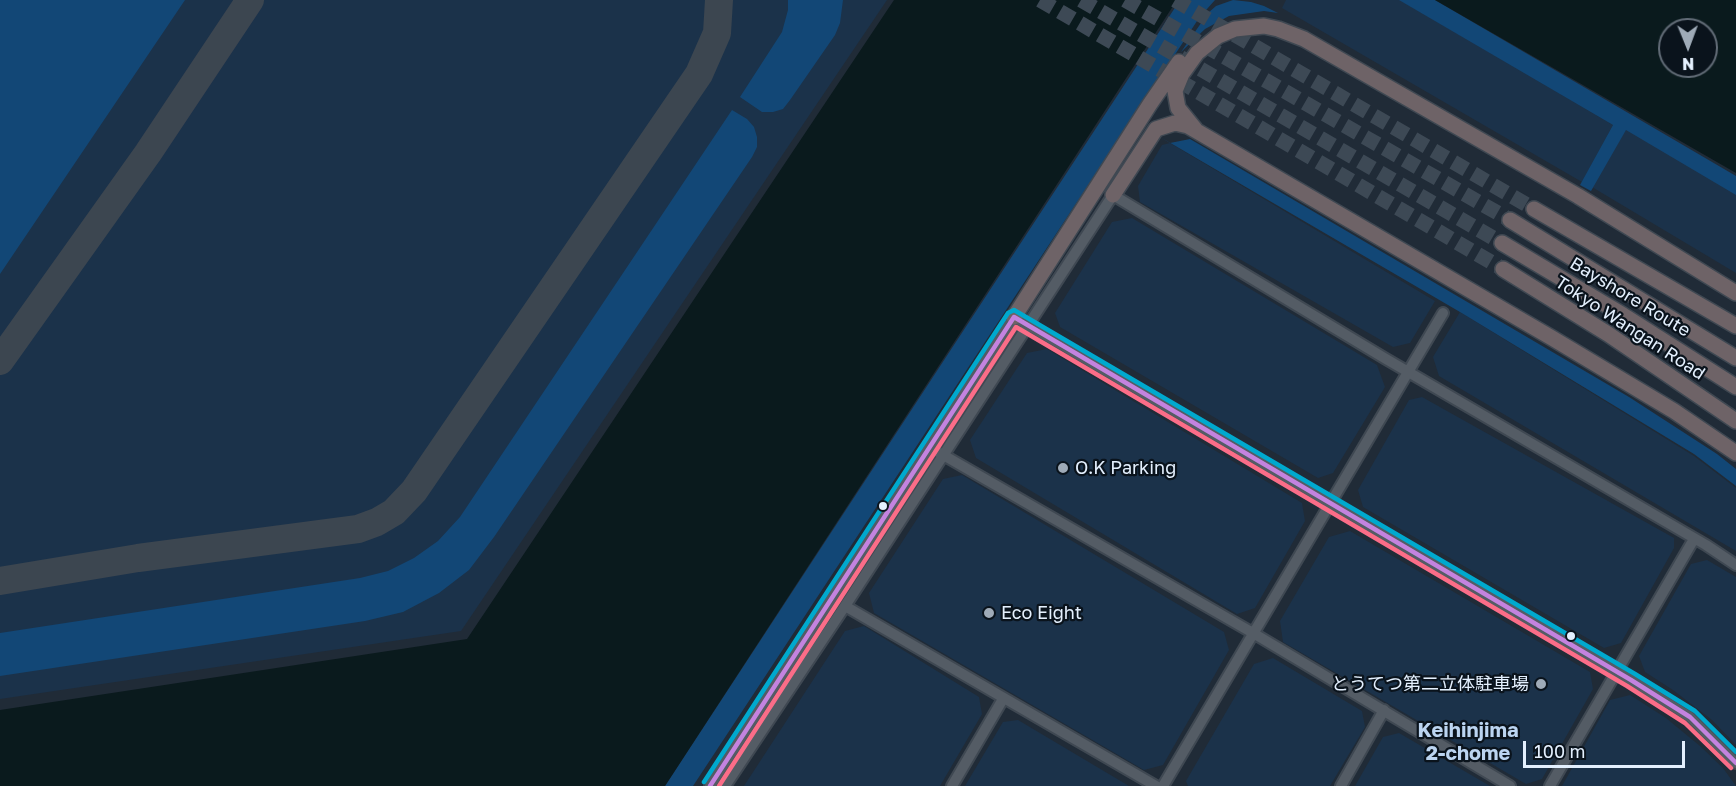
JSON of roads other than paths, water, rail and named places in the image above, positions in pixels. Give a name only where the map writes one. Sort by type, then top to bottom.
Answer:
[{"type":"highway","points":[[1021,322],[1150,104],[1194,42],[1206,31],[1227,21],[1252,16],[1264,16],[1282,22],[1297,30],[1304,39]]},
{"type":"highway","points":[[1196,129],[1179,108],[1175,91],[1182,74],[1192,60],[1209,41],[1234,29],[1247,26],[1278,28],[1304,39],[1578,196],[1736,292]]},
{"type":"highway","points":[[1113,195],[1156,129],[1175,123],[1196,129],[1674,411],[1736,453]]},
{"type":"highway","points":[[1534,209],[1736,326]]},
{"type":"highway","name":"Bayshore Route","points":[[1510,220],[1736,358]]},
{"type":"highway","name":"Bayshore Route","points":[[1502,243],[1623,315],[1736,387]]},
{"type":"highway","name":"Tokyo Wangan Road","points":[[1503,269],[1608,334],[1736,421]]},
{"type":"street","points":[[710,786],[930,448],[1113,195],[1736,565]]},
{"type":"street","points":[[1163,786],[1443,313]]},
{"type":"street","points":[[725,786],[943,455],[1021,322]]},
{"type":"street","points":[[1021,322],[1617,672],[1689,717],[1736,763]]},
{"type":"street","points":[[930,448],[1253,633],[1510,786]]},
{"type":"street","points":[[1550,786],[1694,539]]},
{"type":"street","points":[[845,606],[1156,786]]},
{"type":"street","points":[[952,786],[1003,699]]},
{"type":"street","points":[[1341,786],[1384,710]]},
{"type":"tunnel","points":[[1040,0],[1503,269]]},
{"type":"tunnel","points":[[1081,0],[1502,243]]},
{"type":"tunnel","points":[[1125,0],[1510,220]]},
{"type":"tunnel","points":[[1175,0],[1534,209]]},
{"type":"place","name":"O.K Parking","points":[[1063,468]]},
{"type":"place","name":"Eco Eight","points":[[989,613]]},
{"type":"place","name":"とうてつ第二立体駐車場","points":[[1541,684]]},
{"type":"district","name":"Keihinjima 2-chome","points":[[1468,742]]}]
